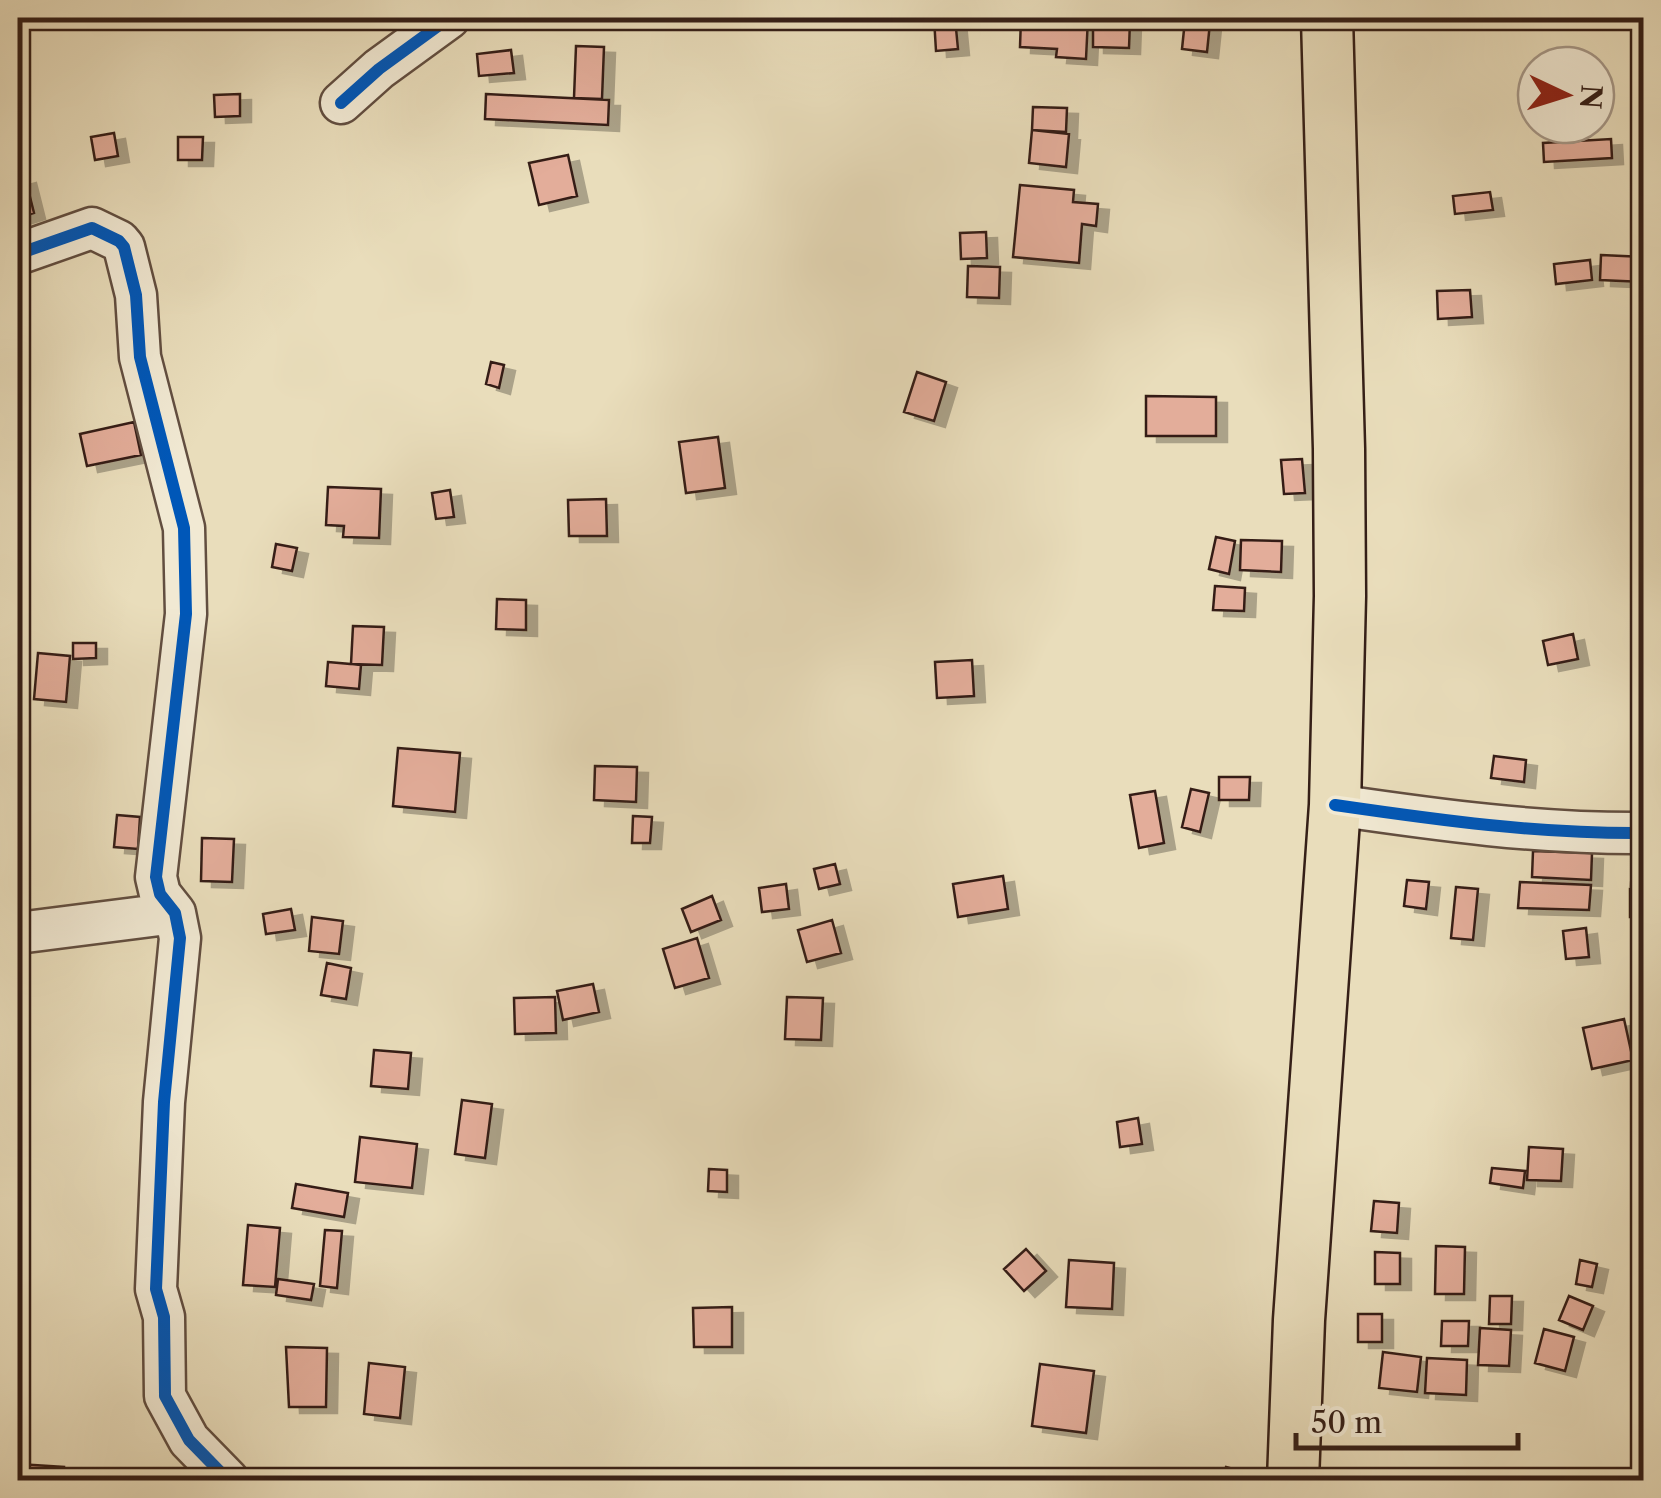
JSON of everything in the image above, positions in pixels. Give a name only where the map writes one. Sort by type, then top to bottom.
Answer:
[{"type":"main road","points":[[1293,1480],[1298,1320],[1335,805],[1340,596],[1327,18]]},
{"type":"street","points":[[341,104],[379,69],[449,18]]},
{"type":"street","points":[[18,254],[92,228],[119,240],[124,247],[136,295],[140,357],[184,528],[187,569],[180,686],[157,863],[160,894],[174,913],[180,938],[164,1102],[156,1289],[164,1317],[166,1396],[188,1440],[228,1480]]},
{"type":"street","points":[[1335,805],[1471,825],[1644,834]]},
{"type":"street","points":[[18,933],[174,913]]},
{"type":"building","points":[[934,18],[955,18],[958,49],[936,51]]},
{"type":"building","points":[[1021,18],[1088,18],[1086,59],[1056,57],[1057,49],[1020,47]]},
{"type":"building","points":[[1185,20],[1210,23],[1207,52],[1182,49]]},
{"type":"building","points":[[1093,21],[1130,21],[1129,48],[1093,47]]},
{"type":"building","points":[[576,46],[604,47],[602,99],[574,98]]},
{"type":"building","points":[[511,50],[514,73],[479,76],[477,54]]},
{"type":"building","points":[[240,94],[240,116],[215,117],[214,95]]},
{"type":"building","points":[[486,94],[609,100],[608,125],[485,119]]},
{"type":"building","points":[[1033,107],[1067,108],[1066,132],[1032,130]]},
{"type":"building","points":[[1032,130],[1069,134],[1066,167],[1029,163]]},
{"type":"building","points":[[114,133],[118,156],[95,160],[91,137]]},
{"type":"building","points":[[178,137],[203,137],[202,160],[178,160]]},
{"type":"building","points":[[1543,145],[1611,145],[1612,158],[1544,162]]},
{"type":"building","points":[[568,155],[577,196],[539,205],[529,163]]},
{"type":"building","points":[[25,177],[34,213],[18,218],[18,179]]},
{"type":"building","points":[[1644,180],[1644,215],[1638,181]]},
{"type":"building","points":[[1020,185],[1074,190],[1073,202],[1098,204],[1096,226],[1082,224],[1079,263],[1013,257]]},
{"type":"building","points":[[1490,192],[1493,210],[1455,214],[1453,196]]},
{"type":"building","points":[[986,232],[987,258],[961,259],[960,233]]},
{"type":"building","points":[[1601,255],[1644,257],[1644,282],[1600,280]]},
{"type":"building","points":[[1590,260],[1592,280],[1556,284],[1554,264]]},
{"type":"building","points":[[968,266],[1000,267],[999,298],[967,297]]},
{"type":"building","points":[[1470,290],[1472,317],[1438,319],[1437,291]]},
{"type":"building","points":[[491,362],[504,365],[499,388],[486,384]]},
{"type":"building","points":[[917,372],[946,382],[934,421],[904,412]]},
{"type":"building","points":[[1146,396],[1216,397],[1216,436],[1146,436]]},
{"type":"building","points":[[134,422],[141,455],[87,466],[80,434]]},
{"type":"building","points":[[718,437],[725,488],[686,493],[679,442]]},
{"type":"building","points":[[1302,459],[1305,493],[1284,494],[1281,460]]},
{"type":"building","points":[[328,487],[381,489],[379,538],[343,537],[344,526],[326,525]]},
{"type":"building","points":[[450,490],[454,517],[436,519],[432,493]]},
{"type":"building","points":[[606,499],[607,536],[569,536],[568,500]]},
{"type":"building","points":[[1216,537],[1235,541],[1229,574],[1209,569]]},
{"type":"building","points":[[1241,540],[1282,541],[1281,572],[1240,570]]},
{"type":"building","points":[[276,544],[297,548],[292,571],[272,567]]},
{"type":"building","points":[[1215,586],[1245,588],[1244,611],[1213,610]]},
{"type":"building","points":[[497,599],[526,600],[526,630],[496,629]]},
{"type":"building","points":[[353,626],[384,627],[382,665],[351,664]]},
{"type":"building","points":[[1573,634],[1578,659],[1548,665],[1543,641]]},
{"type":"building","points":[[73,643],[96,643],[96,658],[73,659]]},
{"type":"building","points":[[38,653],[70,656],[66,702],[34,699]]},
{"type":"building","points":[[972,660],[974,696],[937,698],[935,662]]},
{"type":"building","points":[[328,662],[361,665],[359,689],[326,686]]},
{"type":"building","points":[[398,748],[460,753],[455,812],[393,806]]},
{"type":"building","points":[[1494,756],[1526,760],[1524,782],[1491,778]]},
{"type":"building","points":[[595,766],[637,767],[636,802],[594,800]]},
{"type":"building","points":[[1219,777],[1250,777],[1249,800],[1219,800]]},
{"type":"building","points":[[1191,789],[1209,793],[1200,832],[1182,827]]},
{"type":"building","points":[[1155,791],[1164,843],[1139,848],[1130,795]]},
{"type":"building","points":[[117,815],[140,817],[138,849],[114,847]]},
{"type":"building","points":[[633,816],[652,817],[650,843],[632,843]]},
{"type":"building","points":[[202,838],[234,839],[232,882],[201,881]]},
{"type":"building","points":[[1533,851],[1592,853],[1591,880],[1532,877]]},
{"type":"building","points":[[1632,862],[1644,862],[1644,886],[1631,886]]},
{"type":"building","points":[[835,864],[840,884],[819,889],[814,869]]},
{"type":"building","points":[[1003,876],[1008,909],[958,917],[953,884]]},
{"type":"building","points":[[1407,880],[1429,882],[1426,909],[1404,906]]},
{"type":"building","points":[[1520,882],[1591,885],[1589,910],[1518,908]]},
{"type":"building","points":[[786,884],[789,909],[762,912],[759,888]]},
{"type":"building","points":[[1456,887],[1478,889],[1473,940],[1451,938]]},
{"type":"building","points":[[1630,889],[1644,889],[1644,917],[1630,917]]},
{"type":"building","points":[[712,896],[721,920],[691,932],[682,909]]},
{"type":"building","points":[[291,909],[295,930],[266,934],[263,914]]},
{"type":"building","points":[[312,917],[343,921],[339,954],[309,951]]},
{"type":"building","points":[[832,920],[841,953],[807,962],[798,930]]},
{"type":"building","points":[[1586,928],[1589,957],[1566,959],[1563,931]]},
{"type":"building","points":[[697,938],[709,978],[675,988],[663,949]]},
{"type":"building","points":[[327,963],[351,968],[346,999],[321,995]]},
{"type":"building","points":[[593,984],[599,1012],[563,1020],[557,991]]},
{"type":"building","points":[[555,997],[556,1033],[515,1034],[514,998]]},
{"type":"building","points":[[787,997],[823,998],[821,1040],[785,1039]]},
{"type":"building","points":[[1624,1019],[1633,1060],[1592,1069],[1583,1028]]},
{"type":"building","points":[[1633,1021],[1644,1021],[1644,1055],[1633,1055]]},
{"type":"building","points":[[374,1050],[411,1053],[408,1089],[371,1086]]},
{"type":"building","points":[[462,1100],[492,1104],[485,1158],[455,1154]]},
{"type":"building","points":[[1138,1118],[1142,1144],[1120,1147],[1117,1122]]},
{"type":"building","points":[[360,1137],[417,1144],[412,1188],[355,1182]]},
{"type":"building","points":[[1529,1147],[1563,1149],[1561,1181],[1527,1180]]},
{"type":"building","points":[[1492,1168],[1525,1171],[1523,1188],[1490,1183]]},
{"type":"building","points":[[709,1169],[727,1170],[727,1192],[708,1191]]},
{"type":"building","points":[[296,1184],[348,1193],[344,1217],[292,1208]]},
{"type":"building","points":[[1374,1201],[1399,1203],[1397,1233],[1371,1231]]},
{"type":"building","points":[[248,1225],[280,1228],[275,1287],[243,1285]]},
{"type":"building","points":[[325,1230],[342,1231],[337,1288],[320,1286]]},
{"type":"building","points":[[1436,1246],[1465,1247],[1464,1294],[1435,1294]]},
{"type":"building","points":[[1026,1249],[1046,1271],[1024,1291],[1004,1269]]},
{"type":"building","points":[[1375,1252],[1400,1253],[1400,1284],[1375,1284]]},
{"type":"building","points":[[1069,1260],[1114,1263],[1112,1309],[1066,1307]]},
{"type":"building","points":[[1580,1260],[1597,1264],[1592,1287],[1576,1284]]},
{"type":"building","points":[[278,1279],[314,1284],[311,1300],[276,1295]]},
{"type":"building","points":[[1490,1296],[1512,1296],[1511,1324],[1489,1324]]},
{"type":"building","points":[[1569,1296],[1593,1306],[1583,1330],[1559,1320]]},
{"type":"building","points":[[732,1307],[732,1347],[694,1347],[693,1308]]},
{"type":"building","points":[[1358,1314],[1382,1314],[1382,1342],[1358,1342]]},
{"type":"building","points":[[1442,1321],[1469,1321],[1468,1346],[1441,1346]]},
{"type":"building","points":[[1480,1328],[1511,1330],[1509,1366],[1478,1365]]},
{"type":"building","points":[[1544,1329],[1574,1337],[1565,1371],[1535,1363]]},
{"type":"building","points":[[286,1347],[327,1348],[326,1407],[289,1407]]},
{"type":"building","points":[[1383,1352],[1421,1357],[1417,1392],[1379,1388]]},
{"type":"building","points":[[1427,1358],[1467,1360],[1466,1395],[1425,1393]]},
{"type":"building","points":[[369,1363],[405,1367],[400,1418],[364,1414]]},
{"type":"building","points":[[1040,1364],[1094,1371],[1086,1433],[1032,1426]]},
{"type":"building","points":[[18,1464],[64,1467],[63,1480],[18,1480]]},
{"type":"building","points":[[1226,1467],[1248,1473],[1246,1480],[1221,1480]]},
{"type":"building","points":[[1530,1469],[1557,1471],[1557,1480],[1529,1480]]},
{"type":"building","points":[[67,1471],[124,1477],[124,1480],[66,1480]]},
{"type":"cycle path","points":[[341,103],[379,69],[449,18]]},
{"type":"cycle path","points":[[18,254],[92,228],[124,247],[136,295],[140,357],[184,528],[186,614],[156,877],[160,894],[175,913],[180,938],[164,1102],[156,1289],[164,1317],[165,1396],[189,1440],[228,1480]]},
{"type":"cycle path","points":[[1335,805],[1527,829],[1644,833]]}]
